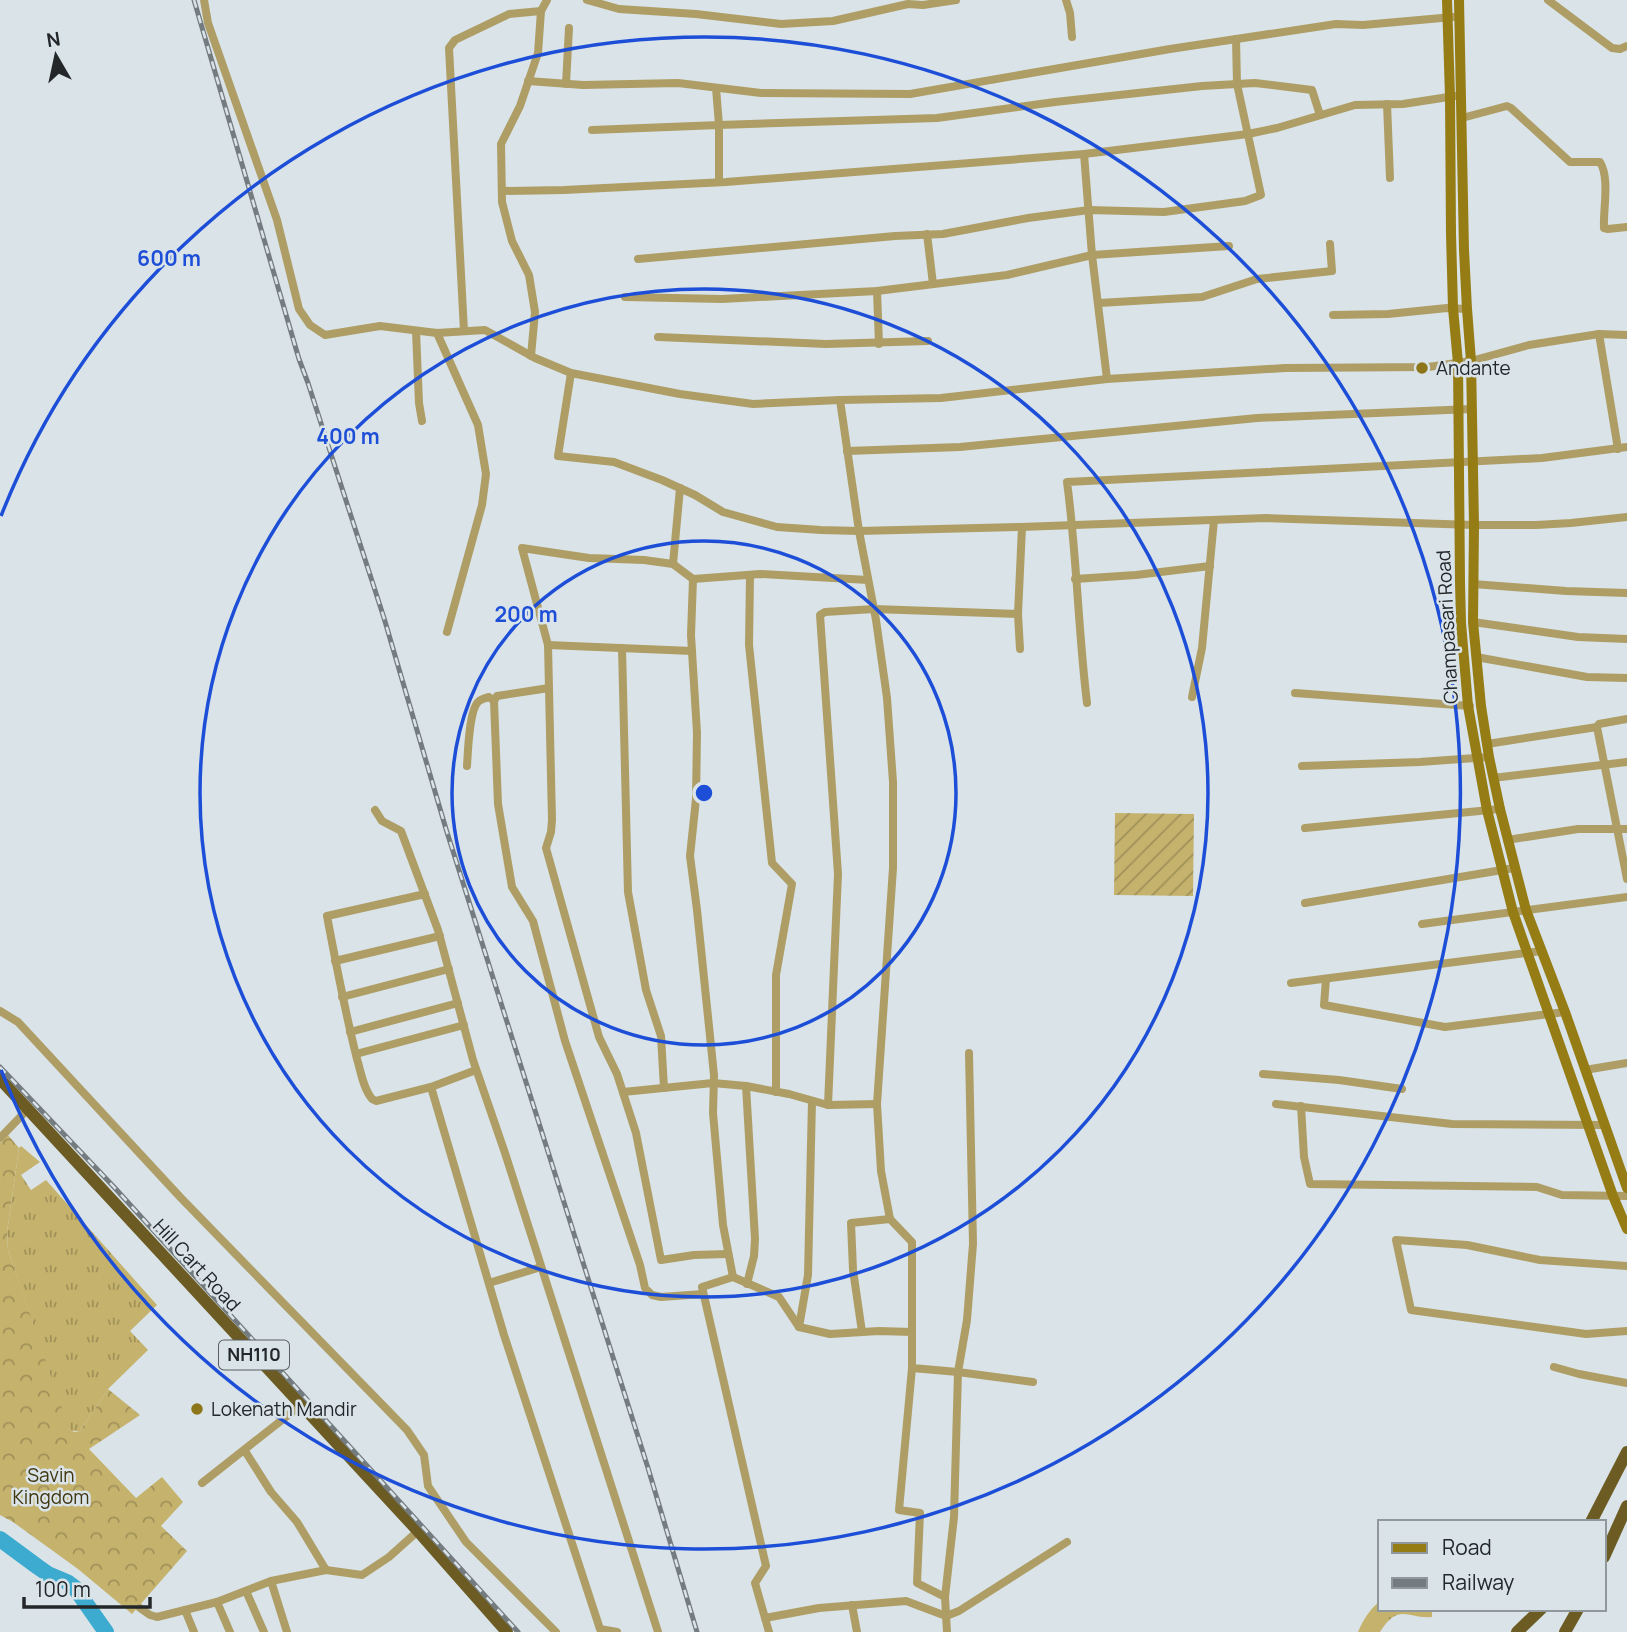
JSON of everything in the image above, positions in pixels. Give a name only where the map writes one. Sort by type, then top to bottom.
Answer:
[{"type":"highway","name":"Hill Cart Road","points":[[0,1079],[418,1531],[507,1632]]},
{"type":"highway","points":[[1592,1520],[1627,1452]]},
{"type":"highway","points":[[1606,1553],[1627,1506]]},
{"type":"highway","points":[[1517,1632],[1539,1611]]},
{"type":"highway","points":[[1566,1632],[1577,1611]]},
{"type":"main road","name":"Champasari Road","points":[[1447,0],[1456,96],[1462,118],[1471,361],[1473,622],[1481,706],[1493,778],[1526,910],[1627,1188]]},
{"type":"main road","name":"Champasari Road","points":[[1459,0],[1461,16],[1456,96],[1454,309],[1458,363],[1461,623],[1468,706],[1487,810],[1513,912],[1627,1228]]},
{"type":"street","points":[[204,0],[208,23],[277,220],[299,309],[310,325],[325,335],[380,326],[437,333],[485,330],[531,356],[571,373],[680,394],[753,404],[941,398],[1107,379],[1285,368],[1428,367],[1471,361],[1529,345],[1599,334],[1627,335]]},
{"type":"street","points":[[531,356],[535,312],[529,275],[512,241],[502,202],[501,144],[520,106],[538,53],[541,11],[547,0]]},
{"type":"street","points":[[587,0],[606,3],[619,9],[696,13],[781,24],[833,21],[914,2],[923,5],[956,0]]},
{"type":"street","points":[[1066,0],[1072,37]]},
{"type":"street","points":[[1548,0],[1612,48],[1627,46]]},
{"type":"street","points":[[464,331],[449,48],[455,40],[509,14],[541,11]]},
{"type":"street","points":[[528,81],[583,85],[678,83],[761,93],[910,94],[1170,49],[1336,24],[1363,25],[1461,16]]},
{"type":"street","points":[[566,84],[569,28]]},
{"type":"street","points":[[638,259],[943,234],[1089,210],[1164,212],[1245,201],[1261,195],[1237,84],[1236,39]]},
{"type":"street","points":[[592,130],[937,118],[1082,99],[1255,83],[1312,90],[1320,115]]},
{"type":"street","points":[[716,88],[719,182]]},
{"type":"street","points":[[502,191],[719,182],[1084,154],[1248,134],[1355,105],[1403,104],[1456,96]]},
{"type":"street","points":[[1387,104],[1390,178]]},
{"type":"street","points":[[1462,118],[1507,106],[1570,162],[1600,162],[1604,176],[1604,228],[1627,227]]},
{"type":"street","points":[[1084,154],[1092,255],[1107,379]]},
{"type":"street","points":[[927,234],[933,284]]},
{"type":"street","points":[[1099,303],[1202,297],[1257,279],[1332,271],[1330,244]]},
{"type":"street","points":[[625,297],[722,299],[877,291],[1007,275],[1092,255],[1228,246]]},
{"type":"street","points":[[877,291],[879,344]]},
{"type":"street","points":[[1333,315],[1467,309]]},
{"type":"street","points":[[416,331],[422,421]]},
{"type":"street","points":[[437,333],[478,425],[486,474],[482,505],[447,632]]},
{"type":"street","points":[[1087,703],[1067,482],[1542,458],[1622,448],[1599,334]]},
{"type":"street","points":[[658,337],[826,344],[928,341]]},
{"type":"street","points":[[571,373],[558,456],[614,462],[680,488],[723,512],[777,527],[859,531],[1266,518],[1474,525],[1571,523],[1627,517]]},
{"type":"street","points":[[840,400],[887,698],[893,794],[893,868],[877,1104],[881,1171],[890,1219],[912,1242],[912,1368],[900,1510],[920,1513],[917,1583],[945,1597]]},
{"type":"street","points":[[847,451],[960,447],[1257,418],[1471,409]]},
{"type":"street","points":[[673,564],[680,488]]},
{"type":"street","points":[[1192,697],[1202,648],[1214,520]]},
{"type":"street","points":[[1020,649],[1018,614],[1021,527]]},
{"type":"street","points":[[727,1254],[661,1260],[636,1133],[617,1074],[599,1037],[546,848],[552,820],[548,645],[523,548],[589,558],[673,564],[693,579],[750,575],[868,580]]},
{"type":"street","points":[[1075,579],[1136,576],[1210,566]]},
{"type":"street","points":[[750,575],[749,645],[772,863],[792,884],[776,975],[776,1092]]},
{"type":"street","points":[[693,579],[692,651],[697,733],[696,799],[690,856],[713,1083],[713,1113],[723,1225],[733,1277]]},
{"type":"street","points":[[1473,584],[1627,593]]},
{"type":"street","points":[[828,1105],[838,874],[820,615],[825,612],[874,609],[1018,614]]},
{"type":"street","points":[[1473,622],[1578,637],[1627,639]]},
{"type":"street","points":[[548,645],[692,651]]},
{"type":"street","points":[[622,648],[628,892],[646,990],[661,1036],[664,1088]]},
{"type":"street","points":[[1476,657],[1587,677],[1627,677]]},
{"type":"street","points":[[549,688],[497,696],[494,701],[498,804],[512,887],[533,921],[565,1041],[646,1287],[652,1295],[660,1297],[703,1294]]},
{"type":"street","points":[[1295,693],[1481,706]]},
{"type":"street","points":[[467,765],[475,707],[484,698],[489,697],[494,701]]},
{"type":"street","points":[[1487,744],[1597,727],[1599,724],[1627,719]]},
{"type":"street","points":[[1597,727],[1627,879]]},
{"type":"street","points":[[1302,766],[1489,757]]},
{"type":"street","points":[[1493,778],[1627,762]]},
{"type":"street","points":[[1305,828],[1500,809]]},
{"type":"street","points":[[375,810],[382,821],[401,831],[440,936],[476,1070],[658,1632]]},
{"type":"street","points":[[1507,840],[1578,829],[1627,829]]},
{"type":"street","points":[[1305,903],[1514,868]]},
{"type":"street","points":[[425,894],[327,916],[342,997],[365,1087],[376,1101],[431,1087],[476,1070]]},
{"type":"street","points":[[1422,924],[1627,897]]},
{"type":"street","points":[[335,961],[440,936]]},
{"type":"street","points":[[1292,983],[1542,951]]},
{"type":"street","points":[[342,997],[449,969]]},
{"type":"street","points":[[1326,979],[1324,1005],[1444,1027],[1565,1012]]},
{"type":"street","points":[[350,1032],[458,1003]]},
{"type":"street","points":[[0,1011],[18,1022],[181,1198],[407,1430],[424,1455],[428,1486],[466,1542],[556,1632]]},
{"type":"street","points":[[356,1054],[464,1025]]},
{"type":"street","points":[[947,1632],[945,1597],[954,1517],[958,1372],[967,1320],[973,1244],[969,1053]]},
{"type":"street","points":[[1585,1070],[1627,1063]]},
{"type":"street","points":[[1263,1074],[1339,1080],[1402,1089]]},
{"type":"street","points":[[623,1092],[713,1083],[746,1086],[828,1105],[877,1104]]},
{"type":"street","points":[[746,1086],[755,1239],[747,1284]]},
{"type":"street","points":[[431,1087],[489,1283],[600,1629],[617,1632]]},
{"type":"street","points":[[799,1326],[807,1275],[812,1101]]},
{"type":"street","points":[[1276,1104],[1452,1124],[1605,1125]]},
{"type":"street","points":[[1301,1107],[1304,1157],[1310,1184],[1536,1187],[1562,1195],[1627,1196]]},
{"type":"street","points":[[0,1138],[28,1109]]},
{"type":"street","points":[[862,1332],[853,1270],[851,1223],[890,1219]]},
{"type":"street","points":[[1627,1266],[1540,1260],[1467,1245],[1396,1240],[1411,1310],[1586,1334],[1627,1331]]},
{"type":"street","points":[[489,1283],[541,1267]]},
{"type":"street","points":[[769,1632],[755,1583],[766,1566],[702,1287],[733,1277],[779,1297],[799,1326],[830,1334],[912,1332]]},
{"type":"street","points":[[1554,1367],[1627,1383]]},
{"type":"street","points":[[912,1368],[1033,1381]]},
{"type":"street","points":[[202,1483],[300,1405]]},
{"type":"street","points":[[245,1451],[271,1492],[297,1522],[326,1570]]},
{"type":"street","points":[[140,1608],[157,1617],[217,1602],[271,1581],[326,1570],[362,1576],[389,1557],[418,1531]]},
{"type":"street","points":[[765,1618],[819,1608],[906,1601],[946,1616],[960,1611],[1067,1542]]},
{"type":"street","points":[[271,1581],[287,1632]]},
{"type":"street","points":[[246,1591],[264,1632]]},
{"type":"street","points":[[217,1602],[230,1632]]},
{"type":"street","points":[[852,1605],[857,1632]]},
{"type":"street","points":[[185,1610],[194,1632]]},
{"type":"green space","points":[[1115,813],[1194,814],[1193,896],[1114,895]]},
{"type":"green space","name":"Savin Kingdom","points":[[8,1135],[19,1148],[7,1232],[8,1250],[69,1429],[80,1431],[108,1389],[140,1415],[89,1449],[136,1498],[162,1477],[183,1502],[161,1526],[187,1551],[132,1614],[78,1569],[0,1515],[0,1143]]},
{"type":"green space","points":[[21,1146],[40,1162],[21,1175],[31,1190],[46,1180],[157,1305],[130,1331],[148,1350],[108,1389],[80,1431],[71,1431],[67,1426],[8,1250],[7,1232]]},
{"type":"green space","points":[[1378,1603],[1378,1611],[1432,1611],[1432,1617],[1398,1615],[1380,1632],[1358,1632]]},
{"type":"waterway","points":[[0,1539],[48,1574],[75,1588],[106,1632]]},
{"type":"railway","points":[[194,0],[299,359],[384,618],[446,829],[648,1468],[697,1632]]},
{"type":"railway","points":[[0,1067],[114,1187],[518,1632]]},
{"type":"place","name":"Andante","points":[[1422,368]]},
{"type":"place","name":"Lokenath Mandir","points":[[197,1409]]}]
